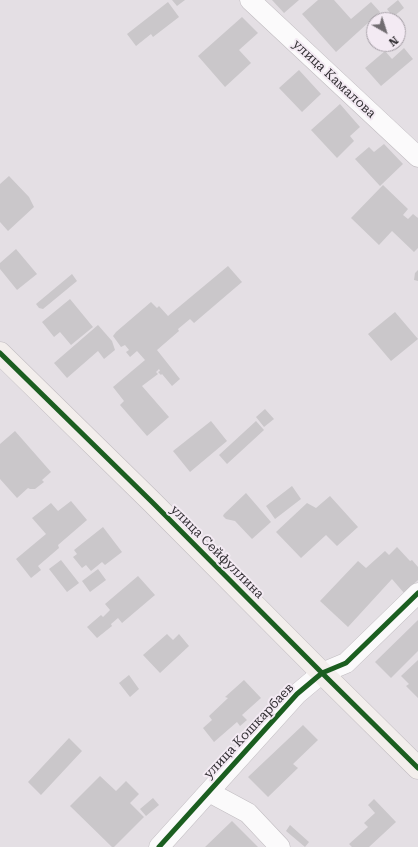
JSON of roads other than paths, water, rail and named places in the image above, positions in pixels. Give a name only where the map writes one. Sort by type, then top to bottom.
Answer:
[{"type":"street","name":"улица Камалова","points":[[250,0],[418,157]]},
{"type":"street","name":"улица Сейфуллина","points":[[0,353],[152,502],[322,674],[418,768]]},
{"type":"street","name":"улица Кошкарбаев","points":[[159,847],[297,694],[322,674],[346,663],[418,593]]},
{"type":"street","points":[[209,792],[248,813],[280,847]]}]
